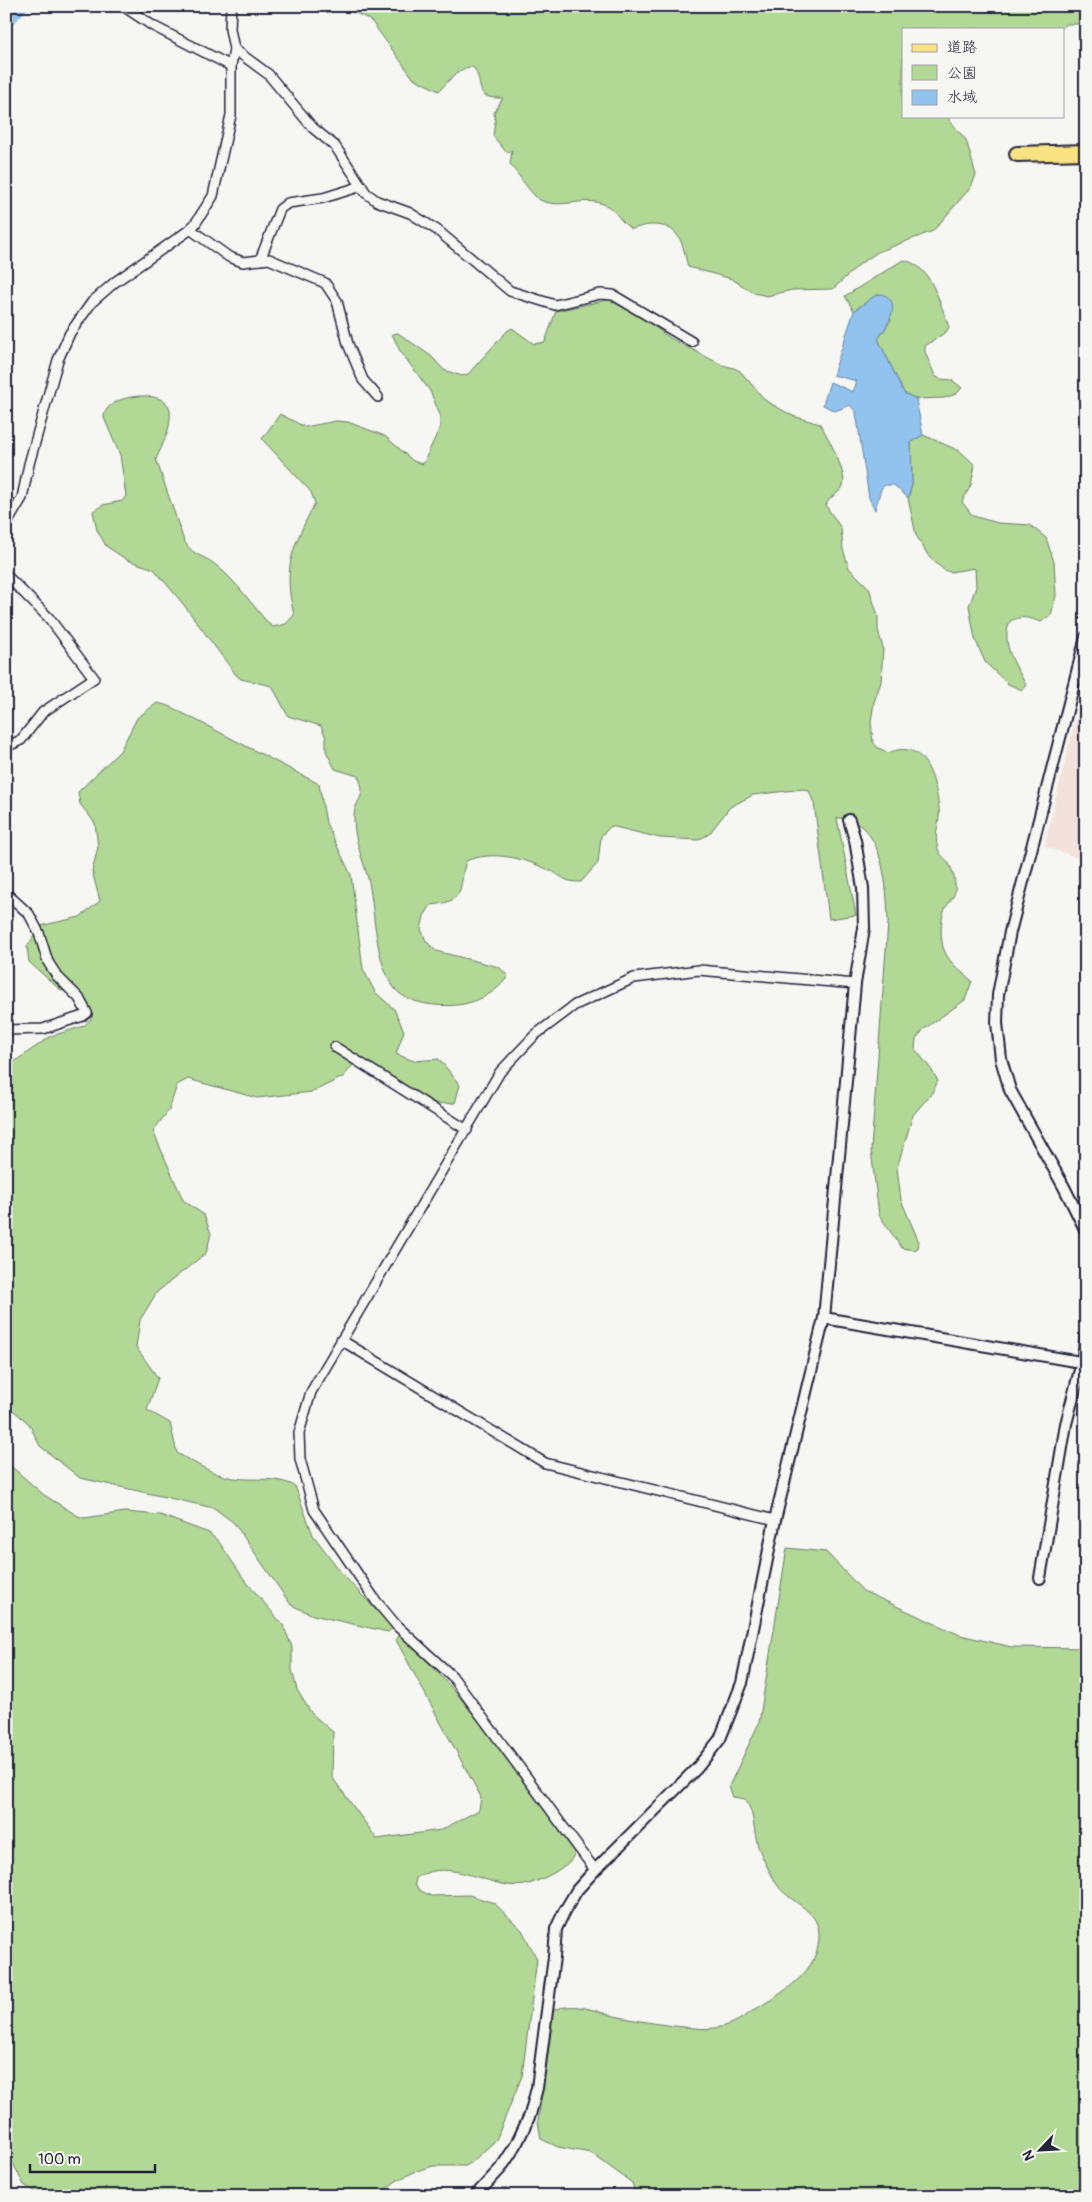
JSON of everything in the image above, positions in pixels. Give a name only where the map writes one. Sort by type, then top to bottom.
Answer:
[{"type":"main road","points":[[1017,154],[1086,152]]},
{"type":"street","points":[[123,6],[153,26],[231,66]]},
{"type":"street","points":[[6,525],[22,498],[28,464],[58,360],[70,333],[92,302],[115,282],[190,229],[213,196],[231,115],[231,66],[234,49],[230,29],[231,6]]},
{"type":"street","points":[[234,49],[268,74],[313,128],[335,146],[366,193],[377,201],[410,214],[436,230],[510,291],[555,305],[600,294],[613,295],[692,342]]},
{"type":"street","points":[[260,260],[280,209],[288,202],[323,198],[362,186]]},
{"type":"street","points":[[190,229],[230,257],[243,262],[269,259],[325,283],[337,301],[348,344],[363,380],[378,397]]},
{"type":"street","points":[[6,575],[49,618],[94,678],[43,712],[21,740],[6,747]]},
{"type":"street","points":[[1086,637],[1010,932],[998,995],[997,1023],[1001,1059],[1010,1090],[1064,1187],[1086,1231]]},
{"type":"street","points":[[475,2196],[501,2168],[516,2145],[530,2115],[537,2088],[556,1929],[578,1890],[595,1870],[697,1768],[720,1739],[742,1683],[775,1520],[824,1318],[855,984],[864,928],[863,888],[855,840],[849,820]]},
{"type":"street","points":[[6,893],[29,914],[39,933],[48,962],[57,976],[78,998],[87,1013],[83,1016],[43,1028],[6,1030]]},
{"type":"street","points":[[595,1870],[452,1676],[398,1626],[376,1601],[314,1510],[300,1460],[299,1433],[311,1392],[500,1072],[536,1035],[575,1005],[634,978],[700,970],[855,984]]},
{"type":"street","points":[[335,1046],[467,1130]]},
{"type":"street","points":[[824,1318],[1084,1363]]},
{"type":"street","points":[[1040,1578],[1066,1424],[1084,1363],[1086,1336]]},
{"type":"street","points":[[341,1340],[545,1463],[775,1520]]},
{"type":"shaded area","points":[[1086,677],[1086,861],[1044,846]]},
{"type":"green space","points":[[347,6],[1086,6],[1086,24],[1067,24],[1062,28],[902,28],[902,118],[948,118],[966,140],[976,175],[971,187],[933,231],[878,252],[861,263],[833,289],[792,290],[767,296],[754,293],[732,279],[688,267],[682,243],[674,232],[668,228],[645,225],[631,229],[609,207],[601,203],[557,204],[548,203],[537,198],[510,164],[512,150],[507,153],[493,136],[494,112],[503,98],[493,98],[483,93],[473,67],[458,72],[439,91],[413,78],[372,22]]},
{"type":"green space","points":[[903,260],[913,263],[921,269],[938,297],[949,327],[946,332],[925,346],[925,352],[935,376],[940,379],[952,380],[962,388],[956,394],[944,398],[916,399],[904,393],[878,339],[891,320],[876,295],[854,311],[845,296]]},
{"type":"green space","points":[[616,298],[670,338],[722,365],[740,371],[766,401],[793,416],[820,424],[840,464],[844,480],[843,486],[829,500],[826,506],[841,528],[843,549],[849,568],[869,588],[878,616],[878,630],[883,648],[881,682],[874,702],[871,722],[873,742],[877,747],[888,753],[901,750],[911,751],[926,764],[931,774],[939,808],[937,843],[939,851],[948,862],[953,873],[955,884],[954,895],[945,909],[942,919],[942,941],[946,955],[952,963],[972,981],[965,1000],[924,1029],[916,1039],[915,1049],[938,1081],[932,1093],[913,1115],[897,1168],[901,1200],[919,1242],[918,1248],[914,1250],[902,1248],[879,1215],[871,1150],[888,923],[884,875],[880,858],[874,843],[865,830],[853,821],[837,818],[856,915],[829,919],[814,803],[809,791],[803,789],[753,795],[730,807],[709,834],[698,840],[660,838],[611,826],[601,836],[598,863],[581,882],[566,880],[554,872],[529,862],[508,857],[487,856],[466,861],[461,886],[456,897],[451,901],[431,905],[424,916],[421,929],[426,941],[436,951],[499,967],[508,976],[486,996],[464,1004],[450,1006],[433,1005],[407,998],[395,989],[383,966],[369,882],[354,827],[354,812],[362,790],[358,776],[335,769],[326,751],[326,738],[321,726],[288,716],[272,686],[241,679],[236,675],[184,605],[154,569],[127,560],[106,546],[97,530],[93,511],[103,505],[122,501],[126,496],[120,455],[104,418],[106,410],[113,403],[135,396],[158,398],[166,403],[170,410],[170,423],[156,459],[184,541],[192,550],[224,572],[269,624],[273,627],[286,624],[294,615],[289,583],[292,557],[301,532],[315,503],[311,492],[262,439],[280,414],[305,427],[336,421],[348,422],[385,436],[413,461],[423,464],[440,427],[440,415],[430,391],[400,351],[392,334],[398,333],[431,356],[444,370],[462,376],[468,374],[507,331],[512,328],[534,344],[545,342],[556,311]]},
{"type":"green space","points":[[923,435],[960,451],[975,465],[971,485],[962,502],[973,516],[998,523],[1030,525],[1046,538],[1054,562],[1056,596],[1051,615],[1041,622],[1026,618],[1014,619],[1010,621],[1007,630],[1010,654],[1026,685],[1022,690],[1008,684],[985,662],[975,639],[969,606],[976,587],[975,568],[950,572],[944,570],[929,557],[916,535],[908,498],[912,485],[911,442]]},
{"type":"green space","points":[[157,703],[169,706],[319,784],[326,823],[351,875],[363,969],[375,992],[394,1009],[404,1031],[396,1054],[414,1061],[439,1059],[460,1085],[455,1103],[437,1104],[358,1059],[343,1077],[312,1092],[257,1098],[188,1079],[177,1085],[169,1110],[153,1131],[183,1200],[204,1215],[211,1234],[206,1253],[157,1292],[140,1320],[136,1347],[158,1378],[147,1410],[170,1423],[177,1453],[204,1468],[226,1476],[242,1479],[280,1481],[295,1486],[313,1535],[344,1576],[393,1628],[388,1632],[313,1615],[291,1605],[234,1523],[214,1508],[80,1478],[40,1446],[29,1424],[6,1404],[6,1063],[11,1064],[51,1036],[84,1026],[92,1018],[90,1006],[58,988],[29,962],[27,947],[40,926],[80,917],[100,901],[92,871],[98,847],[95,823],[80,804],[78,792],[120,751],[137,718]]},
{"type":"green space","points":[[6,1462],[44,1495],[78,1516],[84,1518],[125,1512],[160,1515],[209,1533],[219,1542],[244,1579],[283,1625],[292,1647],[292,1670],[297,1690],[312,1714],[333,1732],[332,1777],[377,1839],[441,1830],[479,1810],[481,1797],[396,1640],[400,1635],[425,1659],[471,1711],[575,1852],[570,1861],[557,1871],[529,1884],[516,1886],[502,1884],[459,1872],[444,1870],[430,1872],[416,1878],[415,1884],[419,1890],[431,1896],[469,1895],[494,1903],[522,1930],[537,1959],[522,2076],[496,2140],[471,2163],[465,2166],[433,2166],[414,2172],[396,2181],[377,2196],[83,2196],[84,2192],[79,2188],[66,2196],[42,2196],[24,2185],[6,2149]]},
{"type":"green space","points":[[787,1548],[826,1552],[863,1591],[960,1635],[1012,1647],[1086,1648],[1086,2196],[631,2196],[634,2189],[632,2183],[591,2153],[558,2147],[541,2139],[538,2121],[553,2010],[579,2007],[656,2024],[700,2029],[717,2028],[738,2020],[776,1996],[798,1980],[814,1959],[818,1947],[819,1933],[817,1924],[808,1911],[781,1890],[776,1883],[758,1846],[748,1805],[745,1799],[733,1797],[729,1786],[759,1723]]},
{"type":"water","points":[[882,294],[892,303],[893,309],[889,322],[878,339],[904,393],[916,399],[923,435],[911,442],[912,485],[908,498],[894,485],[885,485],[881,489],[875,510],[869,498],[856,412],[850,405],[835,411],[823,405],[830,382],[853,392],[857,381],[833,375],[854,311],[876,295]]},
{"type":"waterway","points":[[6,21],[20,6]]}]
